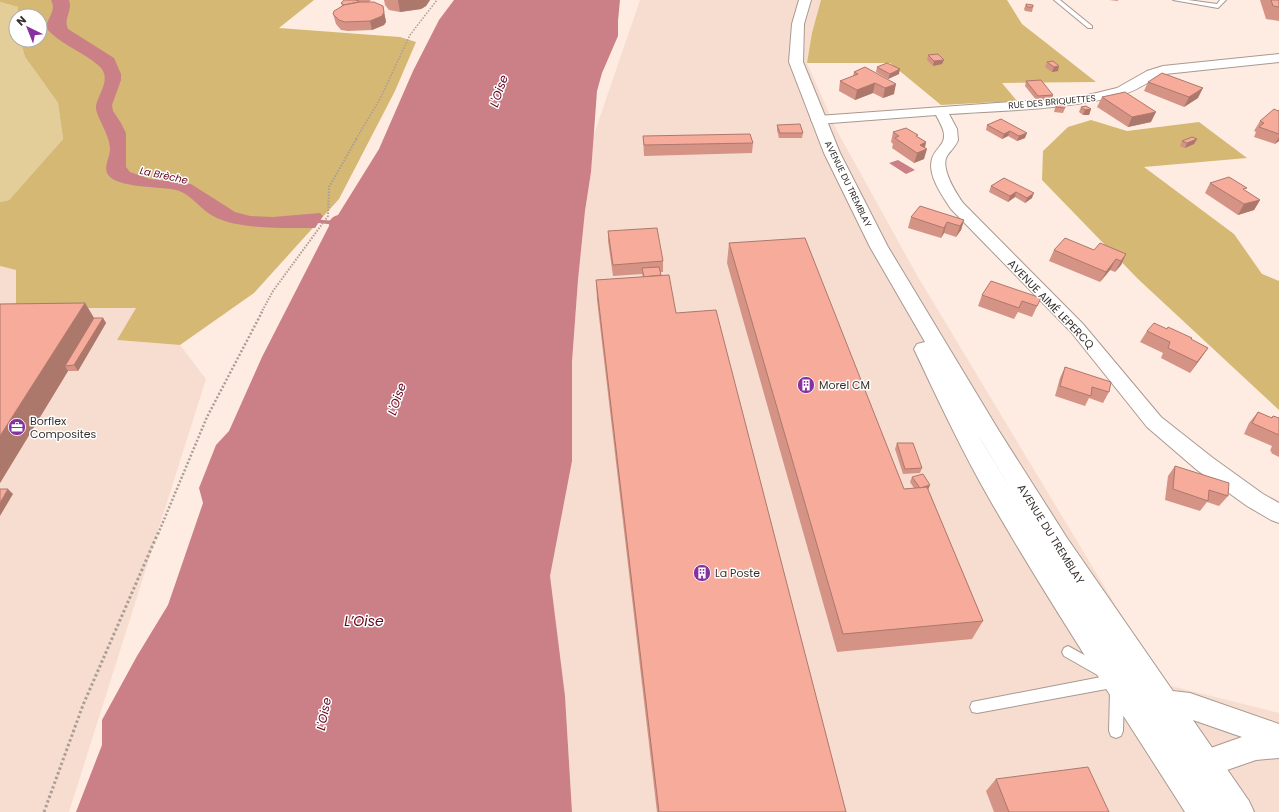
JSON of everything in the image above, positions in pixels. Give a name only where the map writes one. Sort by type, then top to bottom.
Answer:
[{"type":"main road","name":"AVENUE DU TREMBLAY","points":[[805,0],[798,24],[796,62],[818,120],[840,170],[879,247],[991,437],[1058,546],[1174,704],[1218,760],[1238,812]]},
{"type":"main road","name":"AVENUE DU TREMBLAY","points":[[879,247],[903,305],[973,447],[1015,520],[1202,812]]},
{"type":"street","name":"RUE DES BRIQUETTES","points":[[818,120],[872,115],[1080,102],[1122,91],[1152,74],[1163,70],[1279,58]]},
{"type":"street","name":"AVENUE AIMÉ LEPERCQ","points":[[941,111],[950,130],[951,140],[939,159],[939,170],[948,192],[957,206],[1077,328],[1154,422],[1205,464],[1255,500],[1279,514]]},
{"type":"street","points":[[1131,703],[1174,704],[1223,716],[1279,737]]},
{"type":"street","points":[[1176,771],[1218,760],[1258,746],[1279,744]]},
{"type":"lane","points":[[1057,0],[1090,27]]},
{"type":"lane","points":[[1176,0],[1218,6],[1223,0]]},
{"type":"lane","points":[[1068,652],[1117,680]]},
{"type":"lane","points":[[977,707],[1117,680]]},
{"type":"lane","points":[[1116,731],[1117,680]]},
{"type":"path","points":[[44,812],[83,705],[158,534],[207,417],[273,290],[328,216],[329,187],[380,99],[410,35],[437,0]]},
{"type":"shaded area","points":[[0,0],[314,0],[279,28],[400,37],[416,42],[395,91],[339,199],[254,293],[180,345],[117,340],[136,308],[16,308],[16,270],[0,266],[0,202],[9,200],[63,139],[58,103],[25,57],[22,48],[48,48],[48,8],[18,8],[0,2]]},
{"type":"shaded area","points":[[640,0],[824,0],[807,63],[836,129],[918,277],[1163,684],[1279,713],[1279,812],[572,812],[565,696],[548,576],[572,461],[572,362],[578,280],[585,211],[591,172],[593,137]]},
{"type":"shaded area","points":[[821,0],[1007,0],[1022,24],[1096,82],[1002,83],[1017,101],[941,105],[890,63],[807,63],[812,33]]},
{"type":"shaded area","points":[[0,2],[18,7],[8,8],[8,48],[22,48],[25,57],[58,103],[63,139],[9,200],[0,202]]},
{"type":"shaded area","points":[[1091,120],[1127,131],[1199,122],[1247,158],[1144,167],[1234,234],[1262,274],[1279,281],[1279,410],[1138,279],[1042,180],[1043,151],[1068,127]]},
{"type":"shaded area","points":[[0,266],[16,270],[16,308],[136,308],[117,340],[180,345],[206,379],[69,812],[0,812]]},
{"type":"water","points":[[51,0],[69,0],[70,8],[67,21],[68,29],[114,58],[121,74],[121,80],[112,105],[113,111],[126,133],[126,167],[130,172],[150,179],[191,184],[235,212],[250,216],[273,217],[320,213],[323,216],[315,228],[262,227],[235,224],[223,221],[213,216],[186,194],[176,190],[138,186],[119,182],[112,178],[106,171],[110,152],[108,137],[96,110],[97,101],[105,79],[104,74],[101,68],[93,61],[62,42],[48,30],[48,21],[53,4]]},
{"type":"water","name":"L’Oise","points":[[454,0],[620,0],[618,36],[602,73],[597,91],[591,172],[585,211],[578,280],[572,362],[572,461],[550,576],[565,696],[572,812],[76,812],[102,745],[102,720],[137,656],[168,605],[203,503],[199,488],[216,445],[229,431],[262,357],[329,226],[330,220],[338,215],[379,149],[413,71],[439,20]]},
{"type":"water","points":[[898,160],[915,170],[906,174],[889,163]]},
{"type":"building","points":[[344,0],[359,1],[344,5],[341,3]]},
{"type":"building","points":[[1271,0],[1279,0],[1279,7],[1273,6]]},
{"type":"building","points":[[360,2],[374,2],[383,6],[384,12],[382,16],[370,21],[345,22],[339,20],[333,14],[334,11],[344,5]]},
{"type":"building","points":[[1026,4],[1033,5],[1033,7],[1027,7]]},
{"type":"building","points":[[938,54],[944,60],[934,61],[928,55]]},
{"type":"building","points":[[1053,61],[1059,66],[1054,67],[1047,62]]},
{"type":"building","points":[[887,63],[900,69],[890,74],[877,67]]},
{"type":"building","points":[[865,67],[896,84],[885,88],[875,83],[857,90],[840,81],[858,74],[854,72]]},
{"type":"building","points":[[1162,73],[1203,88],[1189,97],[1148,82]]},
{"type":"building","points":[[1041,80],[1053,95],[1038,96],[1026,81]]},
{"type":"building","points":[[1125,92],[1156,112],[1132,117],[1102,97]]},
{"type":"building","points":[[1056,104],[1065,105],[1065,108],[1056,107]]},
{"type":"building","points":[[1086,106],[1091,109],[1085,110],[1081,107]]},
{"type":"building","points":[[1274,109],[1279,110],[1279,134],[1259,127],[1264,123],[1260,121]]},
{"type":"building","points":[[1001,119],[1027,133],[1019,136],[1010,131],[1004,134],[987,125]]},
{"type":"building","points":[[800,124],[803,133],[780,133],[777,125]]},
{"type":"building","points":[[906,128],[926,142],[920,145],[927,149],[917,153],[895,138],[899,136],[893,132]]},
{"type":"building","points":[[750,134],[753,143],[644,145],[643,136]]},
{"type":"building","points":[[1192,137],[1197,139],[1187,143],[1182,141]]},
{"type":"building","points":[[1229,177],[1247,188],[1243,189],[1260,200],[1244,204],[1210,183]]},
{"type":"building","points":[[1004,178],[1034,193],[1027,198],[1016,192],[1010,196],[991,186]]},
{"type":"building","points":[[920,206],[964,220],[960,226],[947,222],[944,228],[911,217]]},
{"type":"building","points":[[657,228],[663,261],[613,265],[608,231]]},
{"type":"building","name":"Morel CM","points":[[805,238],[904,489],[927,487],[983,621],[843,634],[729,243]]},
{"type":"building","points":[[1065,238],[1094,250],[1100,243],[1126,254],[1121,261],[1116,259],[1106,272],[1054,250]]},
{"type":"building","points":[[659,267],[661,275],[644,277],[642,268]]},
{"type":"building","name":"La Poste","points":[[669,275],[676,313],[716,310],[846,812],[659,812],[596,280]]},
{"type":"building","points":[[991,281],[1041,298],[1037,306],[1022,301],[1019,308],[982,295]]},
{"type":"building","points":[[85,303],[0,436],[0,304]]},
{"type":"building","points":[[94,318],[103,318],[74,365],[65,366]]},
{"type":"building","points":[[1154,323],[1167,329],[1168,327],[1192,338],[1191,339],[1208,348],[1197,362],[1168,348],[1170,342],[1147,331]]},
{"type":"building","points":[[1065,367],[1111,382],[1109,392],[1092,387],[1091,396],[1060,386]]},
{"type":"building","points":[[1258,412],[1272,418],[1273,416],[1279,418],[1279,435],[1252,423]]},
{"type":"building","points":[[897,443],[913,443],[922,468],[905,469]]},
{"type":"building","points":[[1175,466],[1229,483],[1228,496],[1209,490],[1208,501],[1173,489]]},
{"type":"building","points":[[923,474],[930,485],[920,488],[912,477]]},
{"type":"building","points":[[0,489],[8,489],[0,503]]},
{"type":"building","points":[[1088,767],[1109,812],[1009,812],[996,779]]},
{"type":"waterway","name":"La Brèche","points":[[311,221],[337,223]]},
{"type":"place","name":"Morel CM","points":[[806,385]]},
{"type":"place","name":"Borflex Composites","points":[[17,427]]},
{"type":"place","name":"La Poste","points":[[702,573]]},
{"type":"water label","name":"L'Oise","points":[[499,91]]},
{"type":"water label","name":"L'Oise","points":[[397,399]]},
{"type":"water label","name":"L'Oise","points":[[324,714]]}]
